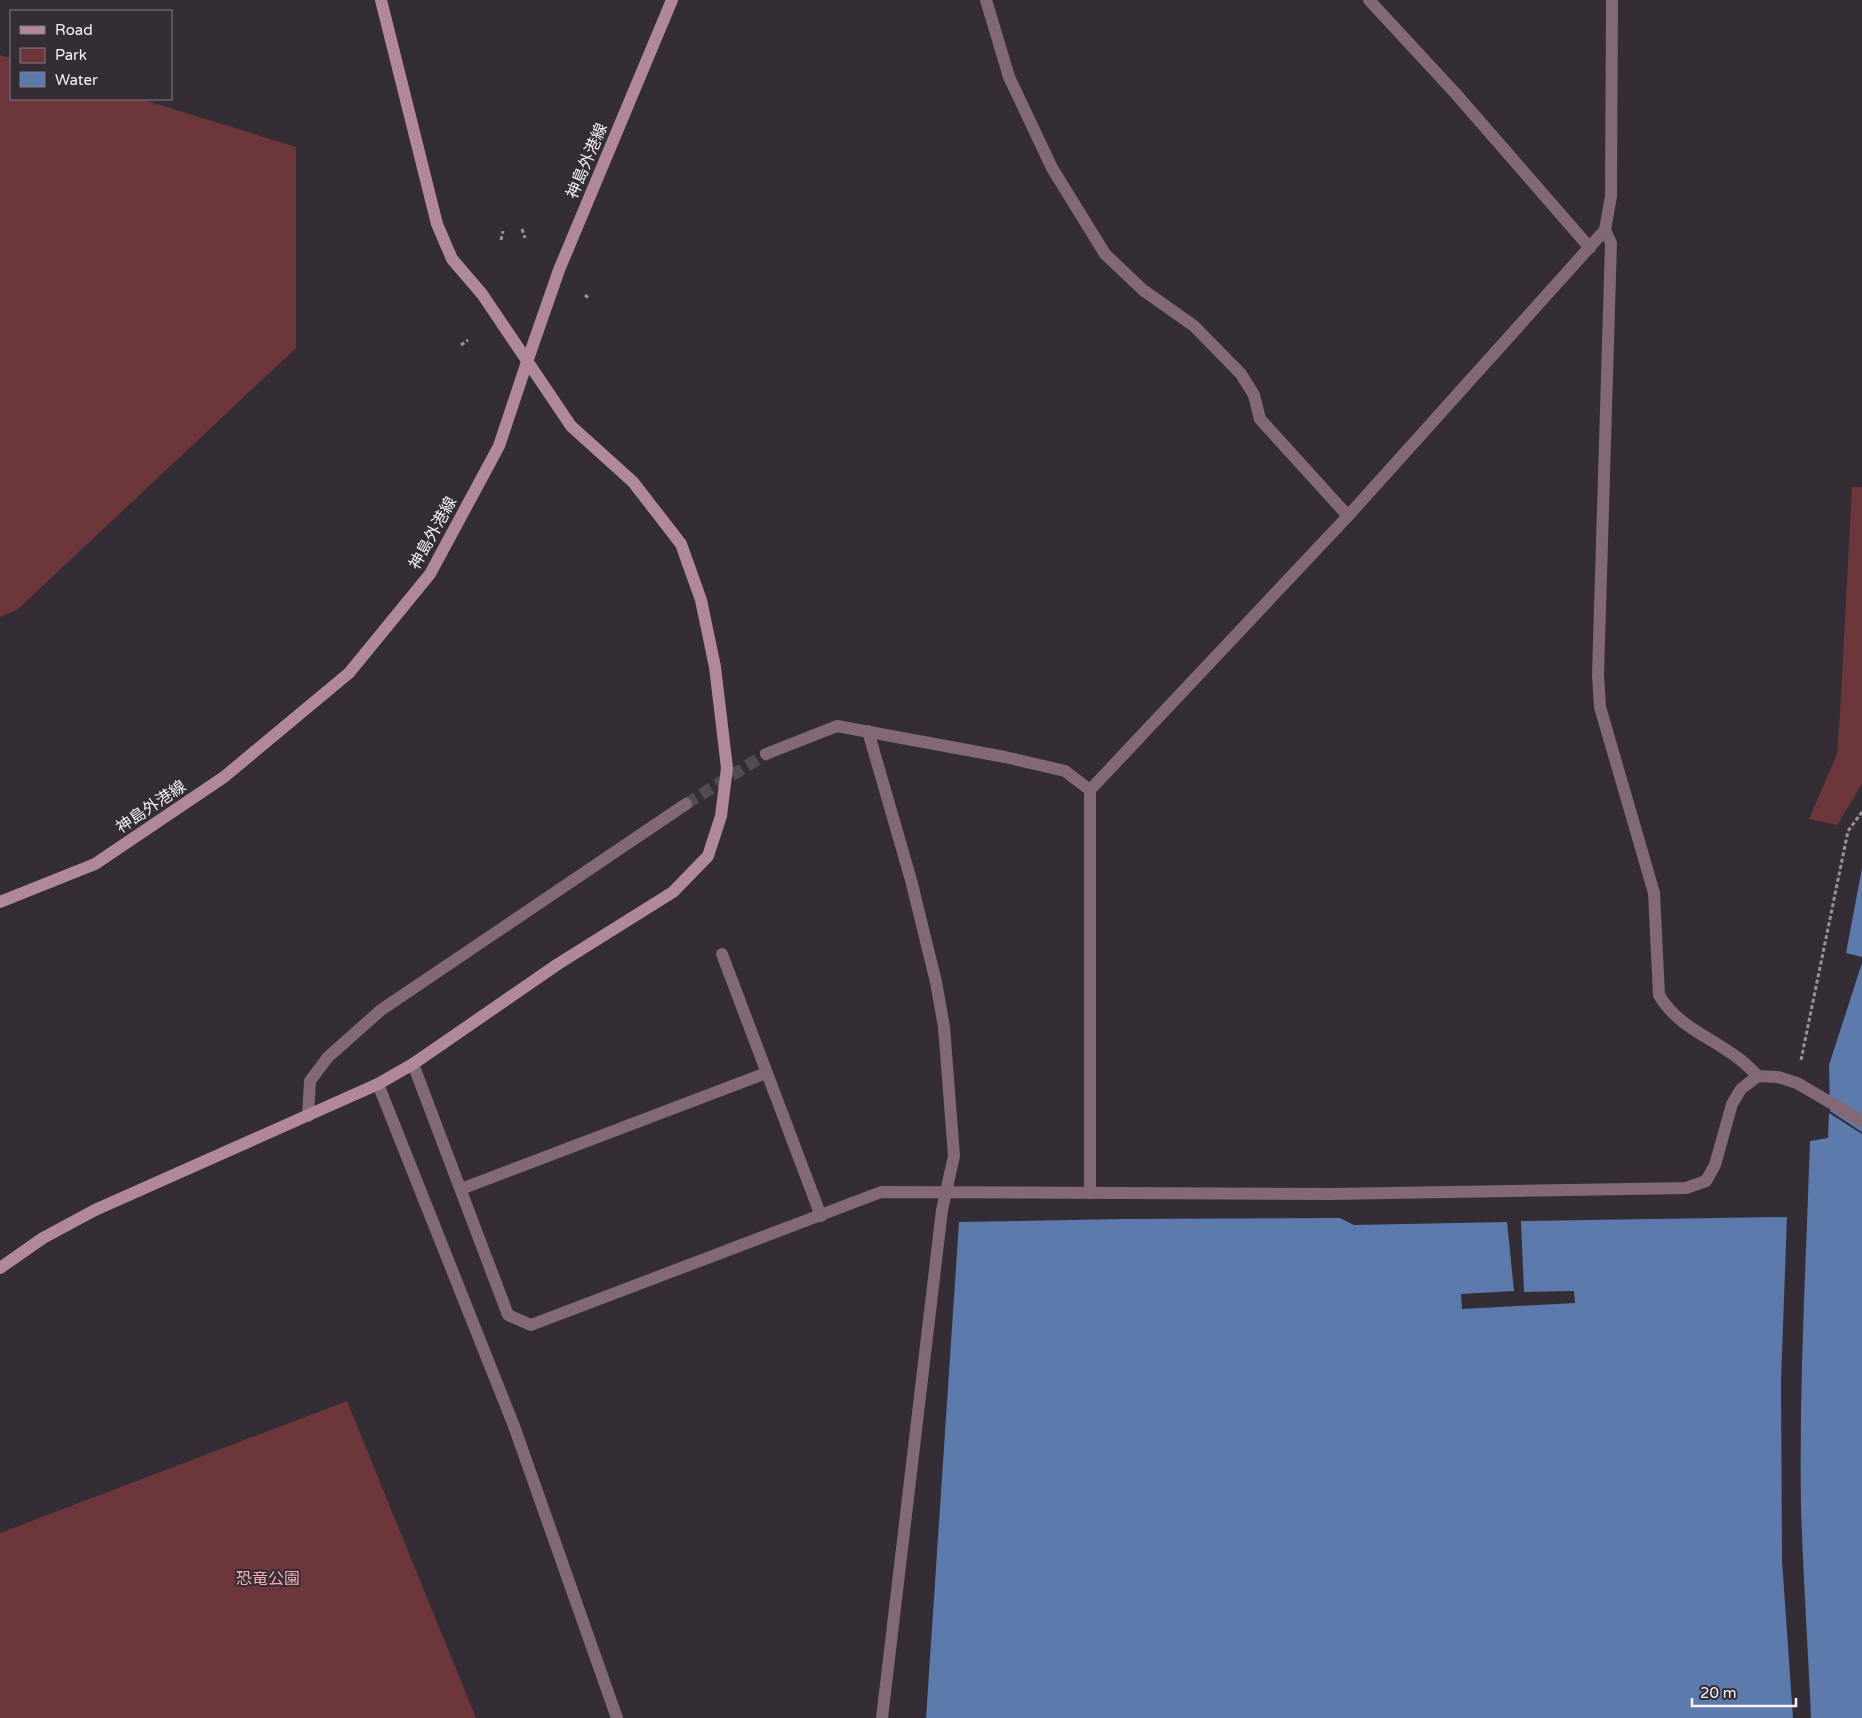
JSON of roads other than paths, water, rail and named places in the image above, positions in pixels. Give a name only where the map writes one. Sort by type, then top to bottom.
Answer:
[{"type":"street","points":[[0,1268],[43,1238],[95,1210],[378,1084],[413,1064],[558,964],[673,892],[708,856],[721,816],[727,768],[715,667],[701,600],[680,544],[632,482],[571,426],[528,359],[482,294],[452,259],[437,224],[381,0]]},
{"type":"street","name":"神島外港線","points":[[0,902],[95,864],[224,777],[350,673],[430,574],[499,446],[559,270],[672,0]]},
{"type":"street","points":[[986,0],[1009,77],[1048,160],[1105,254],[1143,290],[1194,326],[1241,374],[1254,395],[1260,419],[1348,516]]},
{"type":"street","points":[[1369,0],[1456,94],[1590,248]]},
{"type":"street","points":[[1090,1193],[1090,790],[1348,516],[1605,230],[1612,196],[1612,0]]},
{"type":"street","points":[[1605,230],[1611,243],[1598,675],[1600,707],[1654,893],[1659,995],[1666,1007],[1690,1029],[1738,1058],[1758,1076],[1778,1077],[1797,1082],[1862,1121]]},
{"type":"street","points":[[766,754],[837,726],[1005,757],[1065,771],[1090,790]]},
{"type":"street","points":[[868,732],[911,880],[938,991],[944,1027],[954,1156],[942,1210],[882,1718]]},
{"type":"street","points":[[308,1116],[310,1081],[328,1057],[381,1010],[686,804]]},
{"type":"street","points":[[722,954],[821,1216]]},
{"type":"street","points":[[413,1064],[508,1315],[531,1325],[881,1192],[1329,1194],[1686,1188],[1706,1181],[1716,1165],[1732,1104],[1741,1089],[1758,1076]]},
{"type":"street","points":[[461,1189],[766,1073]]},
{"type":"street","points":[[378,1084],[514,1426],[617,1718]]},
{"type":"water","points":[[1862,868],[1862,957],[1846,953]]},
{"type":"water","points":[[1862,963],[1862,1132],[1830,1111],[1829,1065]]},
{"type":"water","points":[[1829,1113],[1862,1134],[1862,1718],[1811,1718],[1801,1506],[1803,1323],[1810,1141],[1828,1138]]},
{"type":"water","points":[[1787,1217],[1781,1380],[1782,1560],[1793,1718],[926,1718],[959,1222],[1340,1218],[1354,1225],[1507,1222],[1514,1291],[1461,1294],[1462,1309],[1575,1303],[1574,1291],[1524,1292],[1521,1221]]},
{"type":"tunnel","points":[[686,804],[766,754]]},
{"type":"park label","name":"恐竜公園","points":[[268,1579]]}]
